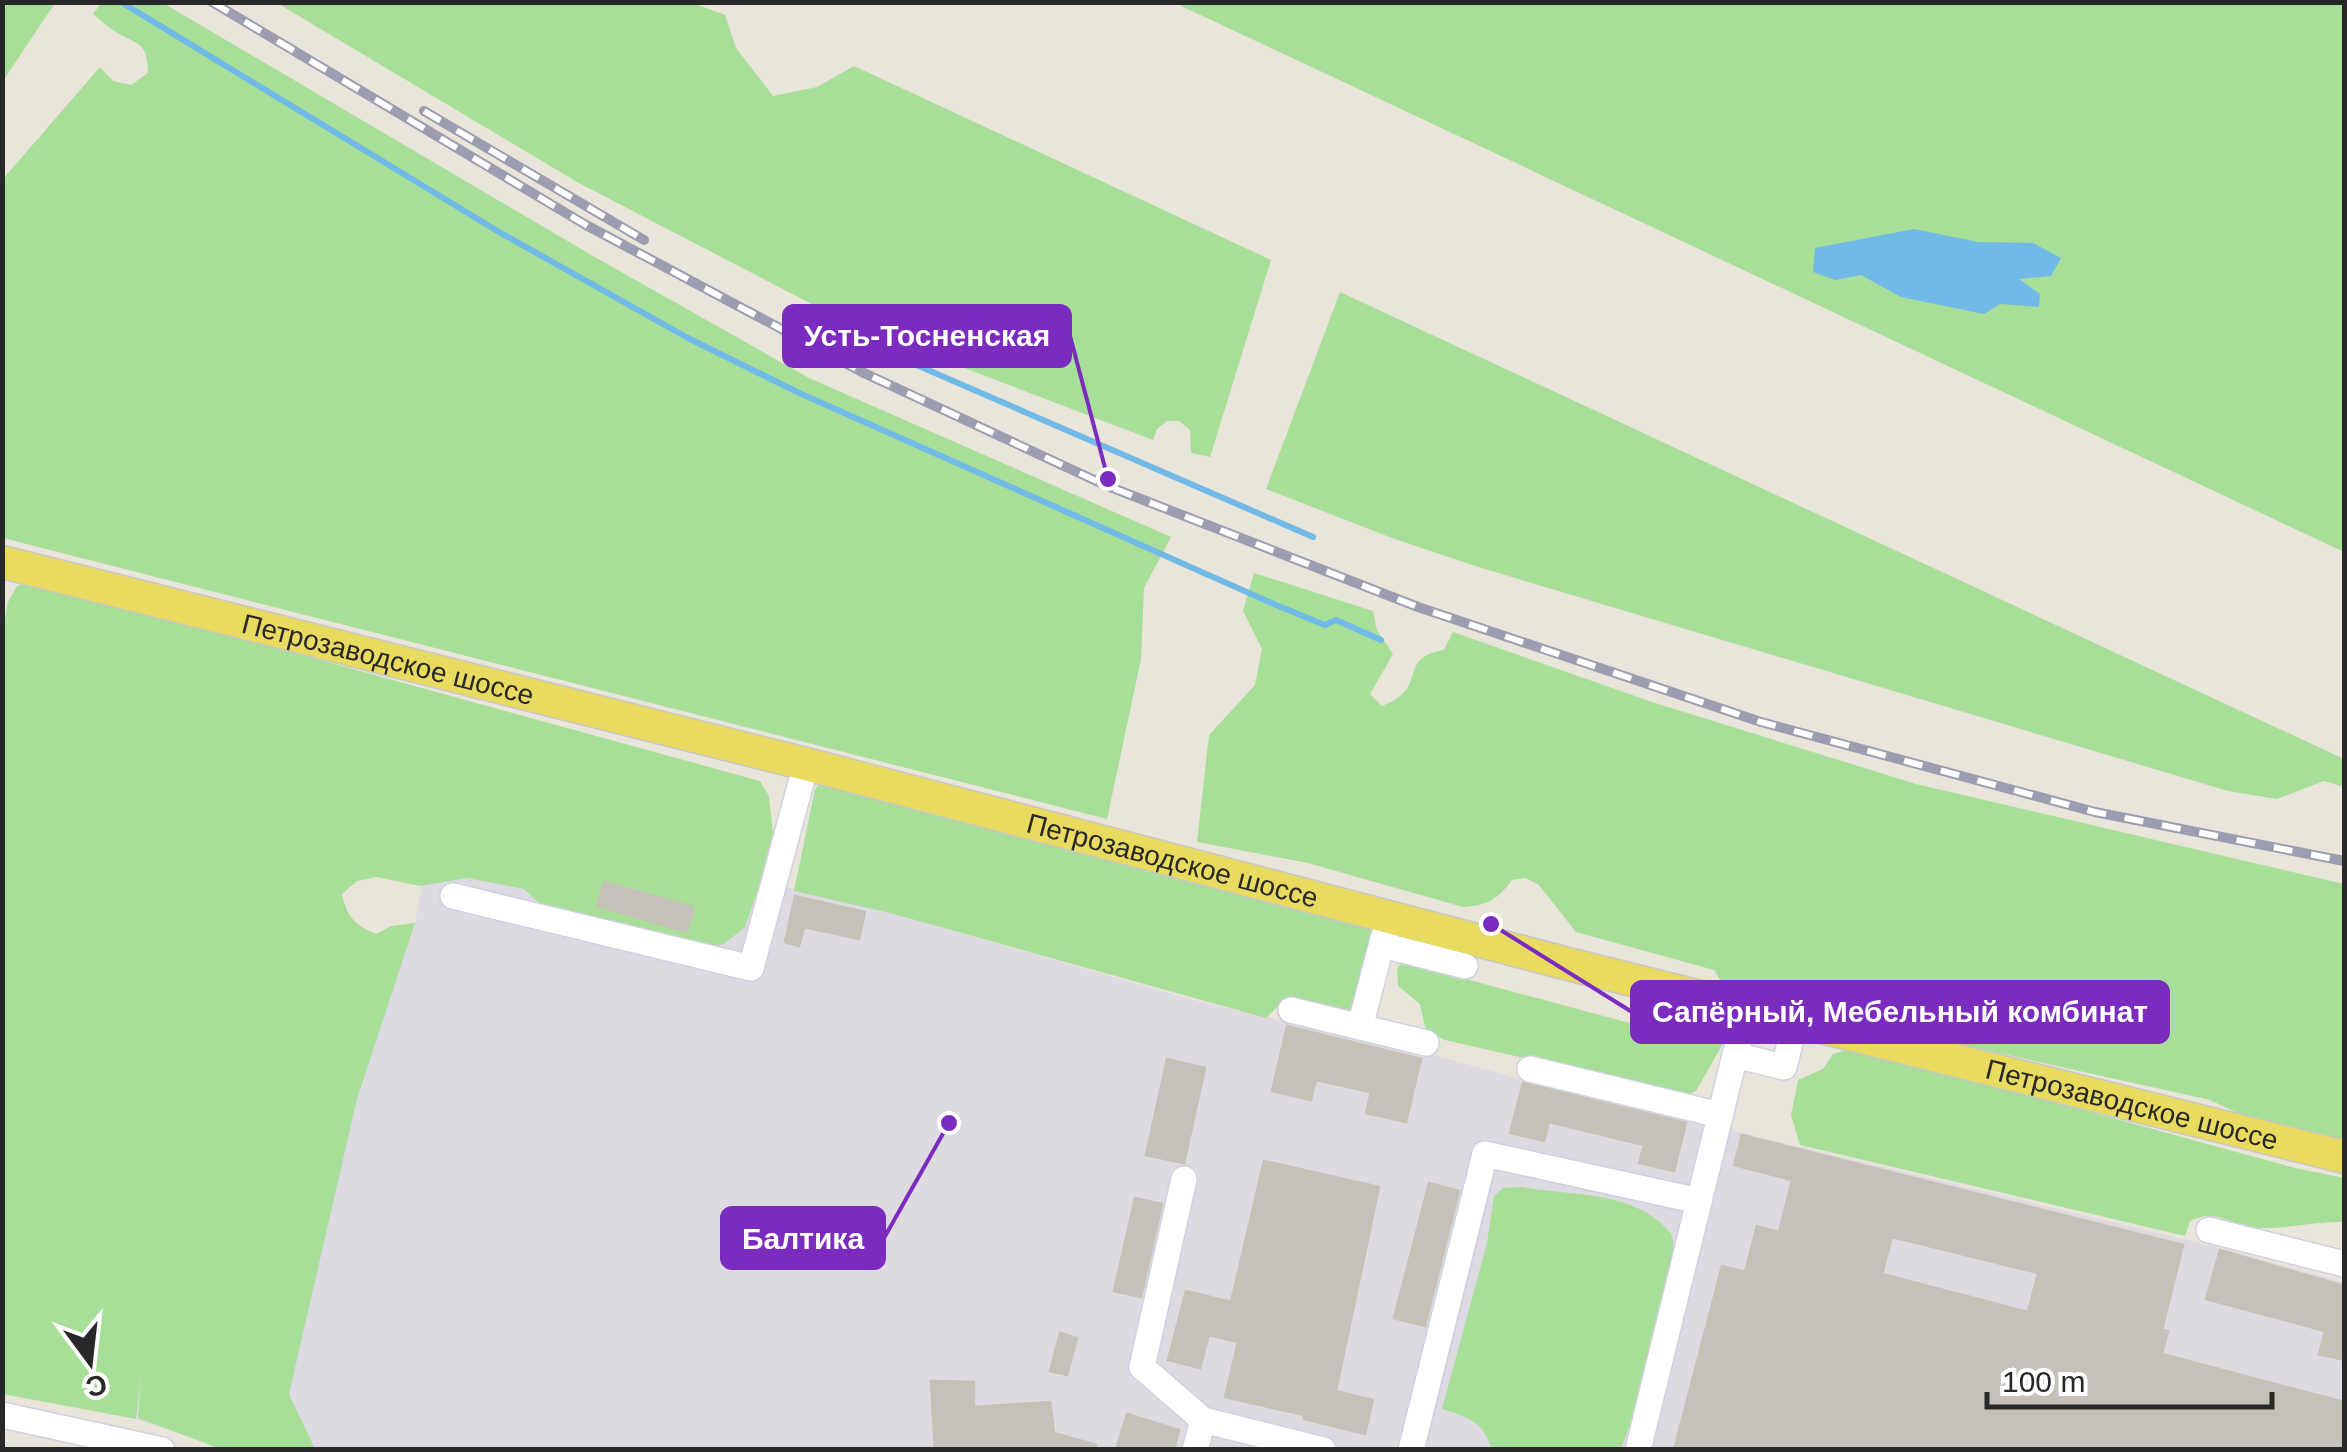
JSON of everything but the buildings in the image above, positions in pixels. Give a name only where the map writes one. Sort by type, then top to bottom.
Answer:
[{"type":"main road","name":"Петрозаводское шоссе","points":[[2,562],[806,764],[1385,930],[1796,1019],[2344,1157]]},
{"type":"street","points":[[454,896],[751,968],[806,764]]},
{"type":"street","points":[[1360,1027],[1385,930],[1465,966]]},
{"type":"street","points":[[1638,1450],[1747,1008]]},
{"type":"street","points":[[1292,1010],[1426,1043]]},
{"type":"street","points":[[1734,1054],[1784,1067],[1796,1019]]},
{"type":"street","points":[[1530,1069],[1720,1115]]},
{"type":"street","points":[[1411,1450],[1485,1154],[1699,1200]]},
{"type":"street","points":[[1184,1180],[1142,1367],[1203,1420],[1323,1450]]},
{"type":"street","points":[[2209,1230],[2344,1264]]},
{"type":"street","points":[[2,1416],[162,1450]]},
{"type":"street","points":[[1195,1450],[1203,1420]]},
{"type":"shaded area","points":[[439,800],[890,913],[1208,1004],[1423,1052],[2344,1282],[2344,1449],[241,1450],[136,1420],[140,1378],[160,1291],[359,1082],[415,923]]},
{"type":"green space","points":[[2,3],[55,3],[3,81]]},
{"type":"green space","points":[[101,3],[163,3],[809,378],[1171,537],[1144,588],[1141,659],[1107,819],[3,538],[3,179],[100,67],[113,81],[131,85],[148,73],[142,48],[93,14]]},
{"type":"green space","points":[[277,3],[693,3],[725,15],[736,48],[773,96],[817,87],[854,66],[1271,260],[1210,457],[1191,453],[1190,430],[1179,421],[1167,421],[1157,429],[1153,440],[854,326],[577,182]]},
{"type":"green space","points":[[1175,3],[2344,3],[2344,552]]},
{"type":"green space","points":[[1340,292],[2344,759],[2344,787],[2324,781],[2277,799],[2228,791],[1475,566],[1266,489]]},
{"type":"green space","points":[[1254,573],[1373,611],[1377,630],[1393,654],[1370,694],[1382,706],[1405,691],[1416,666],[1429,654],[1444,650],[1453,632],[1652,702],[1916,784],[2344,884],[2344,1141],[2263,1125],[2210,1100],[1918,1035],[1724,986],[1714,970],[1576,932],[1538,884],[1525,878],[1512,880],[1497,897],[1485,903],[1463,907],[1308,863],[1197,842],[1209,735],[1255,685],[1262,649],[1243,611]]},
{"type":"green space","points":[[33,581],[760,781],[769,796],[773,833],[745,927],[724,944],[707,949],[551,914],[524,889],[467,878],[420,886],[377,877],[357,881],[342,894],[353,919],[376,934],[391,926],[415,923],[357,1099],[289,1394],[315,1449],[221,1449],[138,1418],[141,1375],[136,1419],[3,1394],[2,635],[8,602],[17,586]]},
{"type":"green space","points":[[825,778],[1374,924],[1350,1017],[1284,1000],[1266,1018],[890,913],[794,891],[815,789]]},
{"type":"green space","points":[[1403,962],[1633,1024],[1644,1022],[1660,1003],[1726,1016],[1729,1033],[1696,1091],[1687,1095],[1445,1040],[1426,1031],[1420,1004],[1398,986],[1397,968]]},
{"type":"green space","points":[[1849,1049],[2344,1178],[2344,1222],[2257,1228],[2209,1216],[2190,1221],[2185,1236],[1800,1145],[1791,1115],[1798,1080],[1823,1069],[1833,1054]]},
{"type":"green space","points":[[1503,1188],[1594,1196],[1630,1205],[1661,1223],[1671,1234],[1671,1275],[1665,1306],[1621,1449],[1491,1449],[1479,1427],[1442,1409],[1487,1243],[1494,1196]]},
{"type":"water","points":[[1914,229],[1978,242],[2033,243],[2061,258],[2051,276],[2019,279],[2040,294],[2039,307],[2000,304],[1984,314],[1901,297],[1861,275],[1835,280],[1813,272],[1815,248]]},
{"type":"waterway","points":[[121,2],[499,232],[688,338],[797,392],[1276,605],[1325,625],[1336,620],[1381,640]]},
{"type":"waterway","points":[[875,347],[1313,537]]},
{"type":"railway","points":[[212,2],[586,225],[864,373],[1105,485],[1418,607],[1761,722],[2095,812],[2344,861]]},
{"type":"railway","points":[[424,111],[644,240]]},
{"type":"place","name":"Усть-Тосненская","points":[[1108,479]]},
{"type":"place","name":"Сапёрный, Мебельный комбинат","points":[[1491,924]]},
{"type":"place","name":"Балтика","points":[[949,1123]]}]
